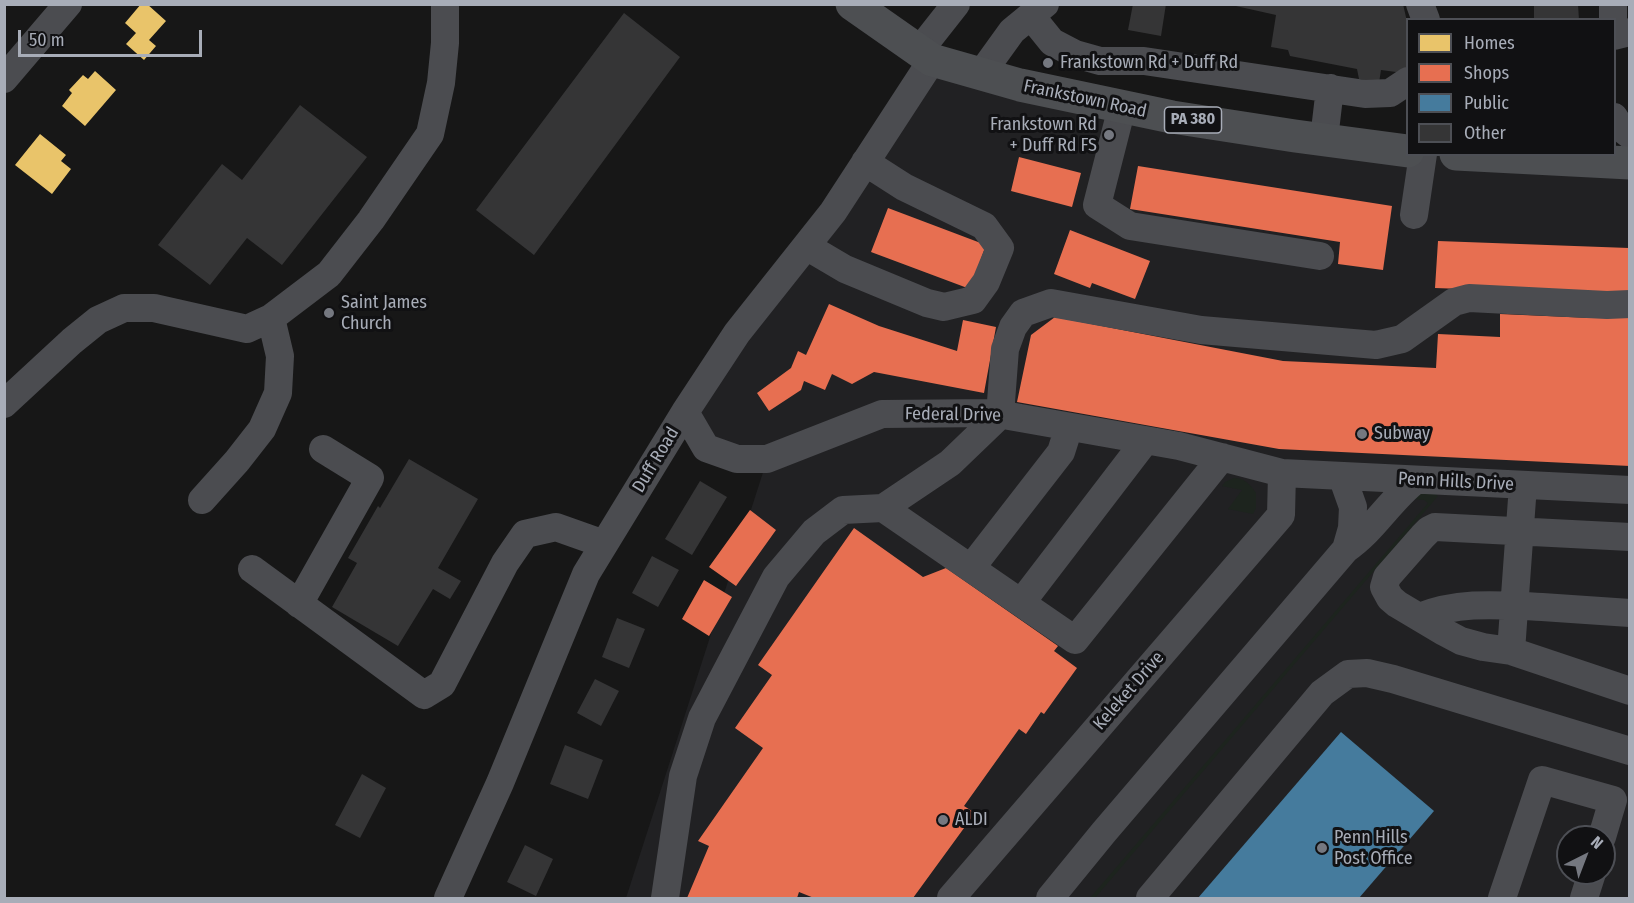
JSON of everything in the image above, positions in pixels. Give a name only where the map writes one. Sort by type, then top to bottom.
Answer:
[{"type":"main road","name":"Frankstown Road","points":[[852,4],[925,56],[1020,85],[1172,117],[1406,151]]},
{"type":"main road","points":[[1515,156],[1629,164]]},
{"type":"street","points":[[4,79],[68,4]]},
{"type":"street","points":[[4,404],[98,320],[124,308],[154,308],[259,324],[329,274],[371,220],[430,134],[441,83],[445,42],[444,4]]},
{"type":"street","name":"Duff Road","points":[[448,898],[500,783],[586,574],[685,412],[737,333],[833,212],[865,162],[956,4]]},
{"type":"street","points":[[981,74],[1012,31],[1038,10],[1052,42],[1075,54],[1100,62],[1144,61],[1365,94],[1390,93],[1406,82]]},
{"type":"street","points":[[1324,139],[1330,88]]},
{"type":"street","points":[[1122,107],[1098,205],[1130,226],[1320,256]]},
{"type":"street","points":[[1616,120],[1629,135]]},
{"type":"street","points":[[1414,215],[1423,156]]},
{"type":"street","points":[[806,246],[845,269],[944,308],[973,300],[986,282],[1000,248],[984,226],[904,187],[865,162]]},
{"type":"street","points":[[665,898],[683,776],[702,718],[776,577],[814,532],[843,510],[883,508],[950,463],[1000,415],[1005,349],[1013,327],[1023,313],[1051,303],[1201,330],[1376,345],[1402,339],[1454,302],[1469,298],[1607,305],[1629,304]]},
{"type":"street","points":[[202,500],[262,429],[278,393],[280,356],[259,324]]},
{"type":"street","name":"Federal Drive","points":[[685,412],[706,448],[737,459],[767,459],[882,414],[992,413],[1179,446],[1282,473]]},
{"type":"street","points":[[971,568],[1061,452],[1069,427]]},
{"type":"street","points":[[1022,603],[1144,441]]},
{"type":"street","points":[[299,604],[370,478],[323,449]]},
{"type":"street","points":[[883,508],[1075,639],[1222,457]]},
{"type":"street","name":"Penn Hills Drive","points":[[1282,473],[1629,490]]},
{"type":"street","name":"Keleket Drive","points":[[951,898],[1281,514],[1282,473]]},
{"type":"street","points":[[1342,476],[1353,507],[1352,528],[1346,549]]},
{"type":"street","points":[[1050,898],[1346,549],[1359,540],[1404,489],[1416,480]]},
{"type":"street","points":[[1511,651],[1523,485]]},
{"type":"street","points":[[1629,537],[1435,527],[1429,530],[1387,577],[1384,587],[1390,598],[1461,641],[1511,651],[1629,691]]},
{"type":"street","points":[[252,569],[424,695],[442,684],[505,562],[525,534],[556,528],[604,544]]},
{"type":"street","points":[[1419,617],[1447,608],[1467,606],[1629,612]]},
{"type":"street","points":[[1150,898],[1322,693],[1347,674],[1367,673],[1394,679],[1629,751]]},
{"type":"street","points":[[1502,898],[1542,780],[1613,800],[1606,825]]},
{"type":"shaded area","points":[[932,60],[1406,154],[1406,156],[1478,156],[1629,163],[1629,898],[626,898],[767,460],[706,448],[685,412]]},
{"type":"shaded area","points":[[1234,478],[1246,482],[1256,493],[1256,508],[1253,514],[1228,509],[1242,490],[1222,486]]},
{"type":"shaded area","points":[[1418,493],[1438,496],[1095,898],[1090,898],[1428,503],[1424,500],[1405,498]]},
{"type":"building: Homes","points":[[141,4],[147,4],[166,21],[149,40],[156,46],[144,60],[126,44],[136,33],[125,23]]},
{"type":"building: Homes","points":[[95,71],[116,90],[85,126],[62,106],[72,93],[69,90],[83,75],[88,79]]},
{"type":"building: Homes","points":[[40,134],[66,155],[61,161],[71,169],[52,194],[15,165]]},
{"type":"building: Shops","points":[[1019,157],[1081,173],[1072,207],[1011,191]]},
{"type":"building: Shops","points":[[1138,166],[1392,206],[1383,270],[1338,264],[1340,242],[1130,209]]},
{"type":"building: Shops","points":[[888,208],[986,245],[970,289],[871,252]]},
{"type":"building: Shops","points":[[1070,230],[1150,261],[1135,299],[1092,283],[1090,288],[1054,274]]},
{"type":"building: Shops","points":[[1438,241],[1629,248],[1628,295],[1435,288]]},
{"type":"building: Shops","points":[[829,304],[879,326],[957,351],[963,320],[996,327],[984,393],[874,372],[852,384],[832,374],[825,390],[804,381],[801,390],[769,411],[757,393],[791,368],[798,351],[806,355]]},
{"type":"building: Shops","points":[[1500,314],[1591,318],[1630,314],[1630,466],[1279,449],[1017,402],[1031,335],[1055,317],[1283,361],[1436,368],[1438,334],[1500,337]]},
{"type":"building: Shops","points":[[750,510],[776,530],[736,586],[709,567]]},
{"type":"building: Shops","points":[[854,528],[923,577],[946,568],[1058,646],[1054,651],[1077,668],[1044,714],[1041,712],[1026,734],[1019,729],[964,806],[975,813],[913,898],[814,898],[799,892],[797,898],[687,898],[709,846],[698,841],[763,748],[735,728],[772,675],[758,665]]},
{"type":"building: Shops","points":[[704,580],[732,597],[709,636],[682,619]]},
{"type":"building: Public","name":"Penn Hills Post Office","points":[[1341,732],[1434,811],[1359,898],[1198,898]]},
{"type":"building: Other","points":[[1133,4],[1166,4],[1161,36],[1128,30]]},
{"type":"building: Other","points":[[1227,4],[1403,4],[1406,18],[1406,70],[1381,70],[1379,83],[1359,79],[1357,69],[1290,56],[1288,50],[1271,47],[1276,15]]},
{"type":"building: Other","points":[[1534,4],[1578,4],[1579,18],[1534,18]]},
{"type":"building: Other","points":[[624,13],[680,57],[534,255],[476,210]]},
{"type":"building: Other","points":[[300,105],[367,157],[282,265],[247,238],[210,285],[158,245],[222,164],[242,180]]},
{"type":"building: Other","points":[[409,459],[478,499],[438,568],[461,581],[450,599],[433,589],[398,646],[332,607],[357,563],[348,558]]},
{"type":"building: Other","points":[[700,481],[727,497],[692,555],[665,539]]},
{"type":"building: Other","points":[[652,556],[679,570],[658,607],[632,593]]},
{"type":"building: Other","points":[[617,618],[645,629],[629,668],[602,657]]},
{"type":"building: Other","points":[[595,679],[619,691],[601,726],[577,713]]},
{"type":"building: Other","points":[[565,745],[603,760],[588,799],[550,784]]},
{"type":"building: Other","points":[[362,774],[386,788],[360,838],[335,825]]},
{"type":"building: Other","points":[[525,845],[553,859],[536,896],[507,882]]},
{"type":"place","name":"Frankstown Rd + Duff Rd","points":[[1048,63]]},
{"type":"place","name":"Frankstown Rd + Duff Rd FS","points":[[1109,135]]},
{"type":"place","name":"Saint James Church","points":[[329,313]]},
{"type":"place","name":"Subway","points":[[1362,434]]},
{"type":"place","name":"ALDI","points":[[943,820]]},
{"type":"place","name":"Penn Hills Post Office","points":[[1322,848]]}]
